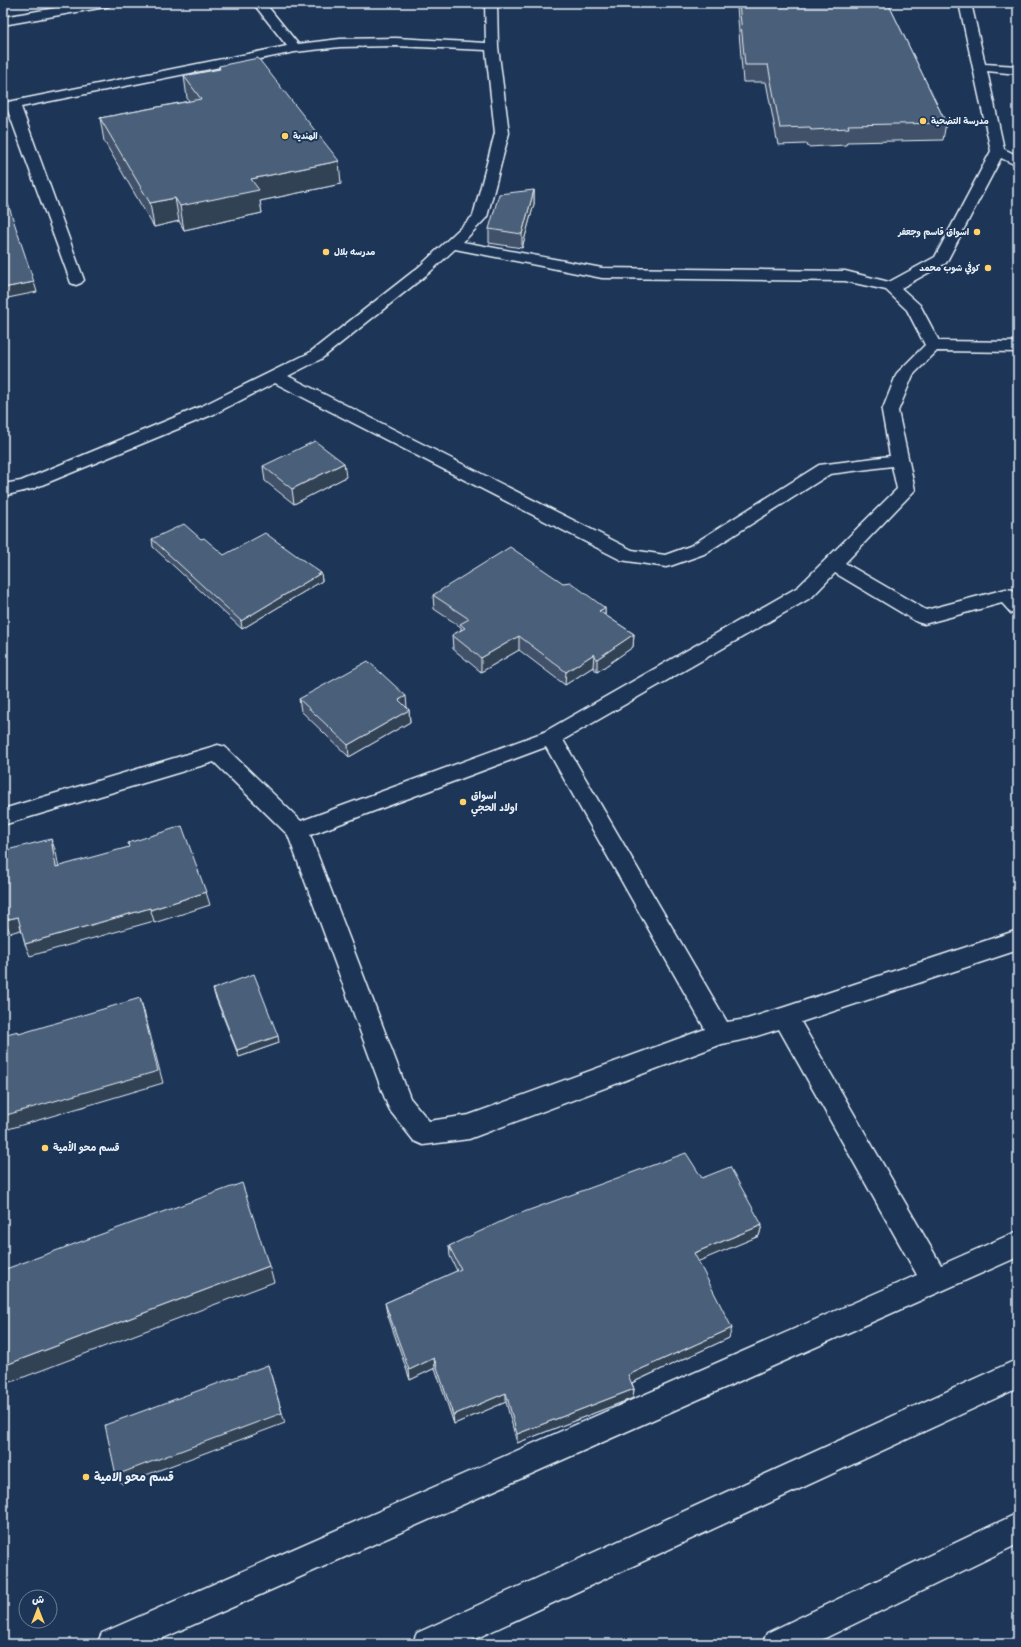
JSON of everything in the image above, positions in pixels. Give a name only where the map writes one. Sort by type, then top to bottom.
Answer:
[{"type":"street","points":[[3,21],[13,13],[105,3]]},
{"type":"street","points":[[259,3],[295,48]]},
{"type":"street","points":[[3,490],[26,485],[208,410],[315,356],[425,269],[480,217],[502,133],[492,47],[492,3]]},
{"type":"street","points":[[891,286],[941,260],[998,151],[965,3]]},
{"type":"street","points":[[76,280],[13,104],[295,48],[340,43],[396,42],[492,47]]},
{"type":"street","points":[[979,67],[1018,70]]},
{"type":"street","points":[[998,151],[1018,162]]},
{"type":"street","points":[[452,244],[602,273],[845,276],[891,286],[914,308],[933,346]]},
{"type":"street","points":[[297,831],[551,737],[806,592],[906,490],[890,411],[905,373],[933,346],[1018,347]]},
{"type":"street","points":[[275,376],[628,556],[666,561],[698,550],[825,469],[900,460]]},
{"type":"street","points":[[833,564],[924,617],[1006,595],[1018,608]]},
{"type":"street","points":[[551,737],[720,1034]]},
{"type":"street","points":[[3,817],[218,753],[297,831],[400,1104],[423,1133],[469,1127],[720,1034],[784,1017],[1018,940]]},
{"type":"street","points":[[784,1017],[935,1281]]},
{"type":"street","points":[[113,1644],[1018,1244]]},
{"type":"street","points":[[428,1644],[1018,1373]]},
{"type":"street","points":[[778,1644],[1015,1536]]},
{"type":"building","points":[[739,3],[888,3],[946,123],[848,125],[849,128],[811,130],[810,127],[780,128],[768,65],[745,65]]},
{"type":"building","points":[[258,58],[339,161],[251,179],[259,190],[180,206],[175,198],[150,203],[100,118],[201,99],[184,76],[220,69],[219,66]]},
{"type":"building","points":[[534,190],[522,234],[489,229],[499,194]]},
{"type":"building","points":[[8,204],[34,282],[3,288],[3,205]]},
{"type":"building","points":[[315,441],[344,463],[292,489],[263,466]]},
{"type":"building","points":[[184,524],[201,539],[204,538],[224,555],[265,533],[321,573],[241,621],[152,539]]},
{"type":"building","points":[[510,547],[563,583],[570,582],[605,608],[599,611],[634,634],[597,659],[594,654],[566,672],[519,636],[481,658],[452,635],[465,628],[460,624],[469,619],[433,595]]},
{"type":"building","points":[[368,661],[406,696],[399,700],[409,710],[348,745],[299,699]]},
{"type":"building","points":[[182,826],[206,892],[150,910],[150,908],[25,944],[18,917],[5,920],[3,914],[3,851],[51,839],[56,867],[129,847],[128,843]]},
{"type":"building","points":[[254,974],[278,1036],[237,1050],[213,989]]},
{"type":"building","points":[[140,998],[158,1071],[3,1116],[3,1035],[18,1031],[19,1034]]},
{"type":"building","points":[[686,1153],[702,1178],[730,1167],[762,1225],[694,1253],[732,1328],[628,1375],[634,1389],[517,1434],[506,1393],[453,1415],[434,1358],[409,1370],[385,1303],[461,1269],[449,1246],[513,1216]]},
{"type":"building","points":[[242,1183],[269,1266],[3,1366],[3,1270]]},
{"type":"building","points":[[268,1365],[282,1413],[116,1475],[105,1425]]},
{"type":"place","name":"مدرسة التضحية","points":[[923,121]]},
{"type":"place","name":"الهندية","points":[[285,136]]},
{"type":"place","name":"اسواق قاسم وجعفر","points":[[977,232]]},
{"type":"place","name":"مدرسه بلال","points":[[326,252]]},
{"type":"place","name":"كوفي شوب محمد","points":[[988,268]]},
{"type":"place","name":"اسواق اولاد الحجي","points":[[463,802]]},
{"type":"place","name":"قسم محو الأمية","points":[[45,1148]]},
{"type":"place","name":"قسم محو الامية","points":[[86,1477]]}]
